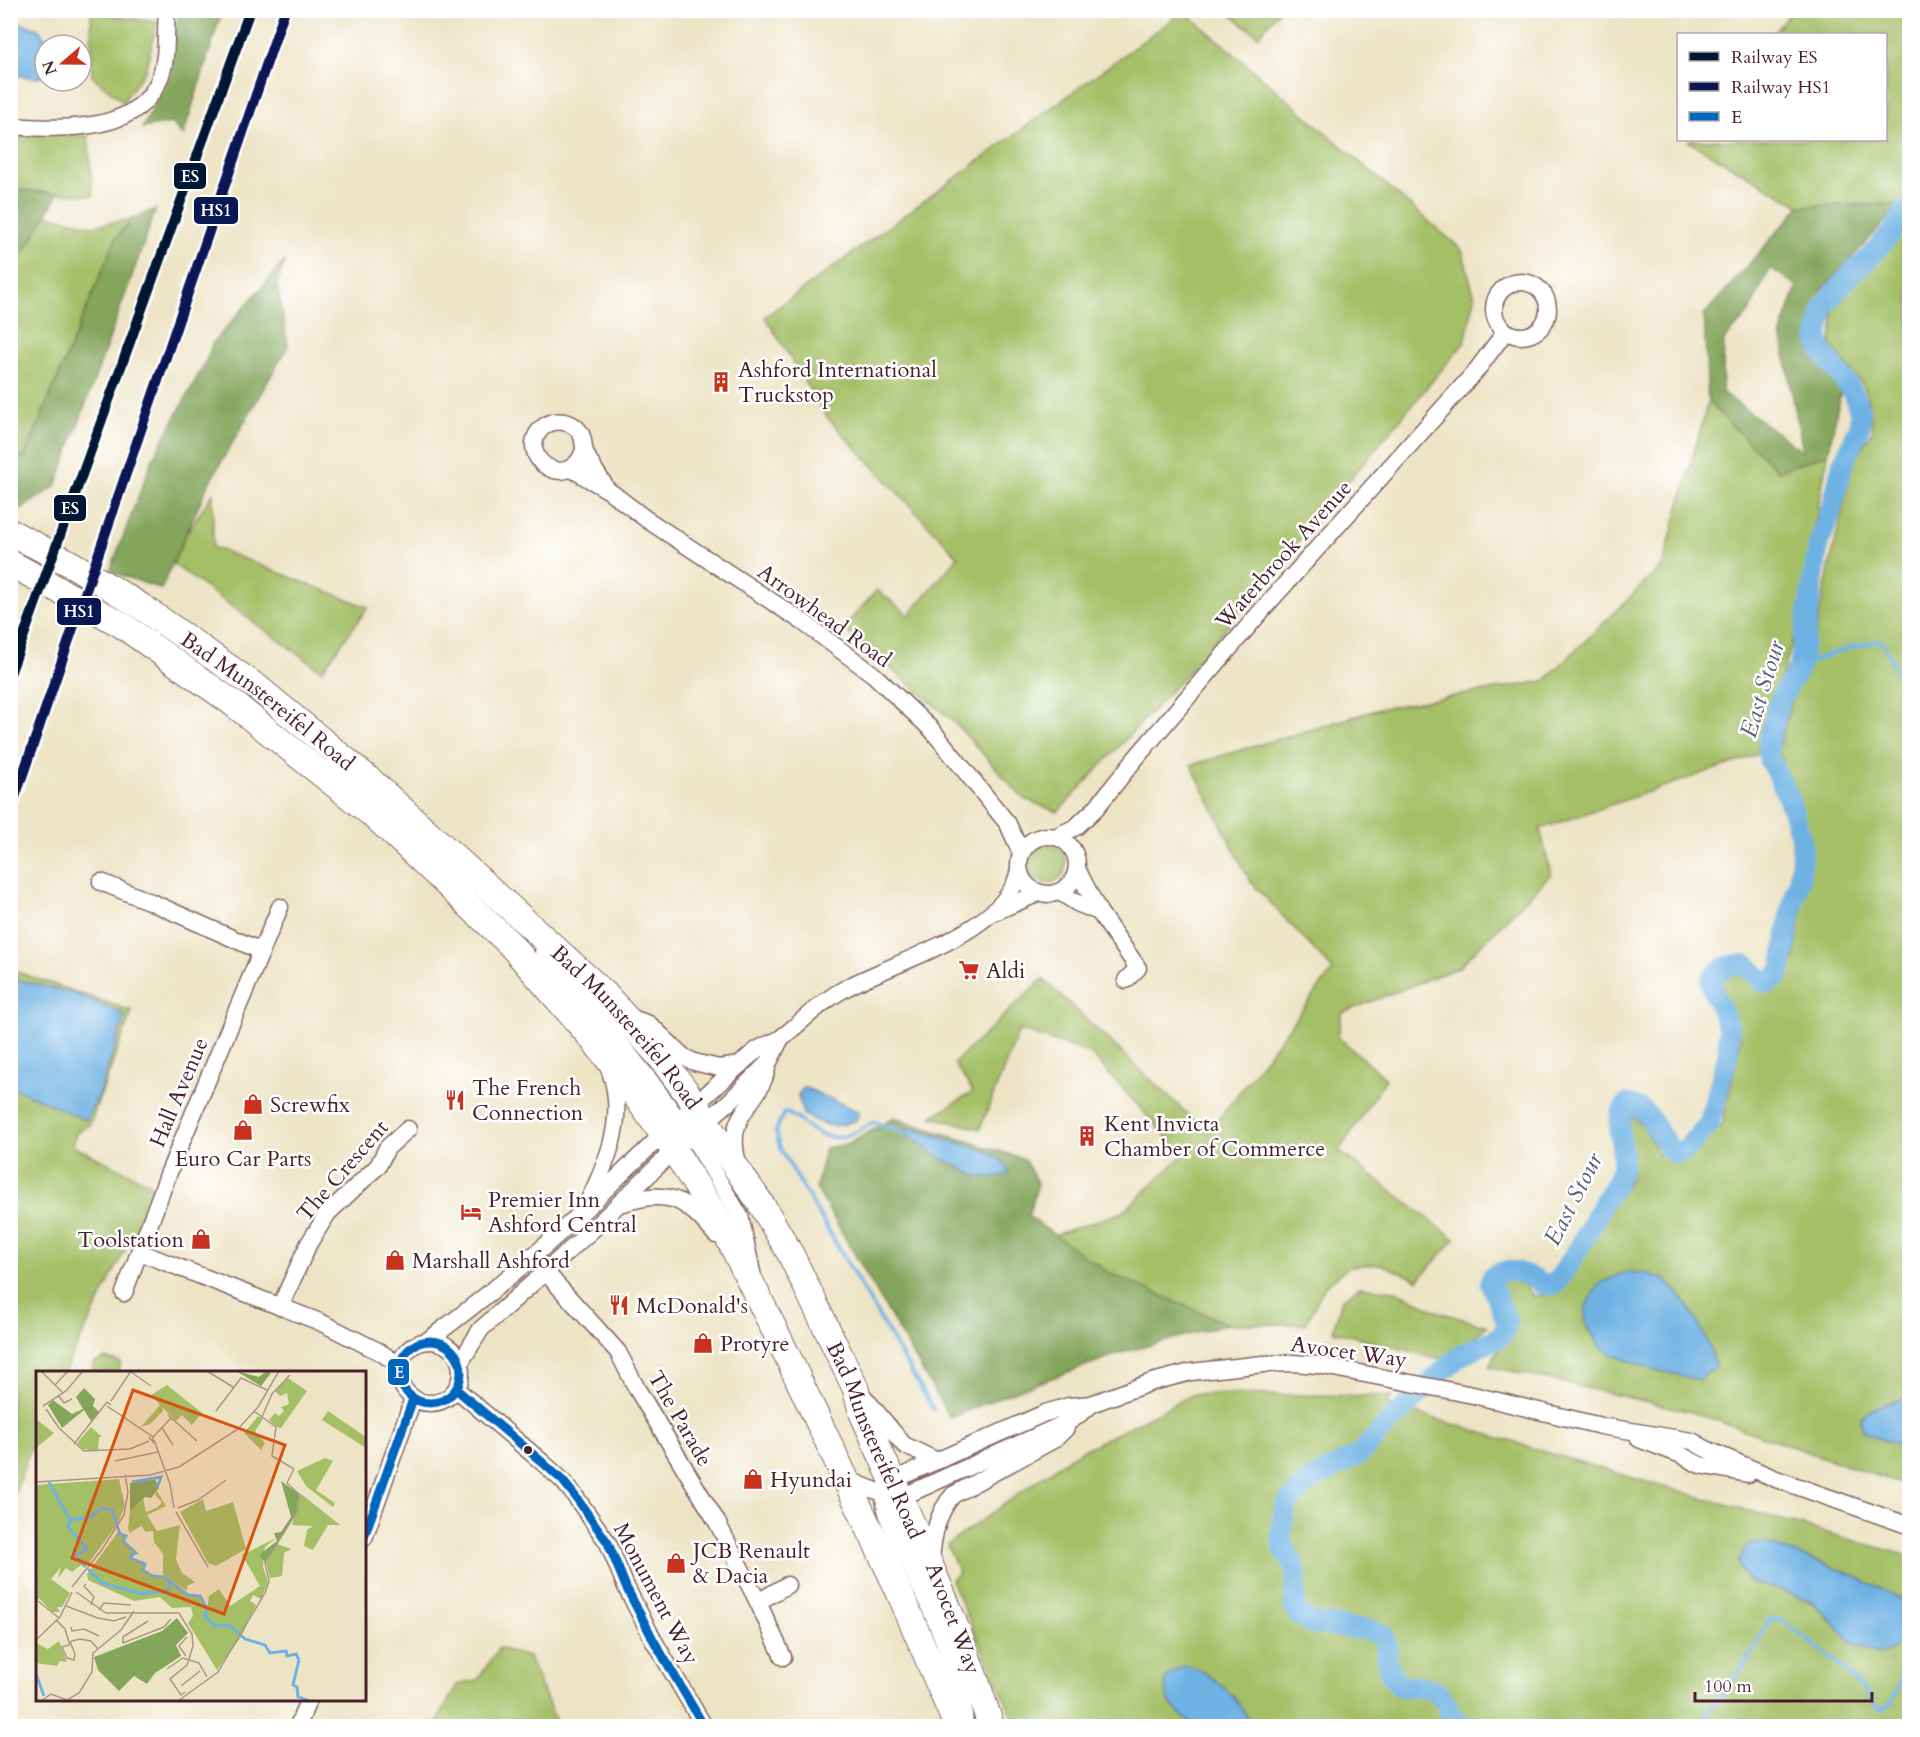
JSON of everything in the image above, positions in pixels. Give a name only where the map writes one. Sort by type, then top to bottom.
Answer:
[{"type":"highway","name":"Bad Munstereifel Road","points":[[10,532],[73,565],[142,607],[249,681],[305,725],[372,782],[523,921],[574,964],[625,1016],[662,1059],[716,1216],[750,1279],[846,1478],[898,1589],[957,1726]]},
{"type":"highway","name":"Bad Munstereifel Road","points":[[10,563],[122,625],[234,704],[377,818],[509,943],[603,1052],[742,1177],[781,1235],[855,1387],[862,1412],[892,1490],[931,1564],[952,1615],[991,1726]]},
{"type":"street","points":[[10,126],[61,128],[98,124],[121,117],[134,110],[147,98],[161,76],[166,52],[167,10]]},
{"type":"street","name":"Waterbrook Avenue","points":[[1047,837],[1076,827],[1096,808],[1263,609],[1476,371],[1505,332]]},
{"type":"street","points":[[555,421],[570,423],[581,434],[584,450],[581,457],[570,468],[553,470],[545,467],[539,461],[534,445],[541,429],[555,421]]},
{"type":"street","name":"Arrowhead Road","points":[[584,450],[608,490]]},
{"type":"street","name":"Arrowhead Road","points":[[570,468],[608,490],[655,524],[803,622],[874,675],[932,730],[993,804],[1008,824],[1020,861]]},
{"type":"street","name":"Arrowhead Road","points":[[993,804],[1020,829],[1047,837]]},
{"type":"street","name":"Waterbrook Avenue","points":[[1076,862],[1079,843],[1096,808]]},
{"type":"street","points":[[983,918],[1012,889],[1028,843],[1047,837],[1068,844],[1099,912],[1138,968],[1126,980]]},
{"type":"street","points":[[1020,861],[1023,881],[1039,893],[1046,895],[1060,892],[1072,883],[1076,862]]},
{"type":"street","points":[[101,882],[261,951]]},
{"type":"street","points":[[1060,892],[1099,912]]},
{"type":"street","points":[[460,1363],[481,1329],[620,1204],[740,1065],[757,1051],[781,1038],[810,1012],[845,988],[933,950],[983,918],[1039,893]]},
{"type":"street","name":"Hall Avenue","points":[[124,1293],[169,1172],[279,907]]},
{"type":"street","points":[[523,921],[545,953],[591,1006],[685,1128]]},
{"type":"street","points":[[625,1016],[649,1024],[684,1057],[694,1062],[719,1068],[740,1065]]},
{"type":"street","points":[[742,1177],[734,1136],[742,1113],[765,1079],[769,1062],[781,1038]]},
{"type":"street","points":[[582,1213],[609,1154],[616,1129],[616,1103],[612,1074],[603,1052]]},
{"type":"street","points":[[427,1341],[466,1312],[685,1128],[769,1062]]},
{"type":"street","name":"The Crescent","points":[[280,1307],[309,1243],[328,1213],[378,1166],[387,1148],[408,1129]]},
{"type":"street","points":[[620,1204],[642,1197],[662,1196],[678,1199],[698,1214],[750,1279]]},
{"type":"street","points":[[139,1252],[320,1322],[380,1352],[399,1365]]},
{"type":"street","name":"The Parade","points":[[531,1256],[618,1352],[637,1389],[717,1522],[783,1657]]},
{"type":"street","points":[[427,1341],[438,1342],[455,1353],[460,1363],[461,1374],[456,1389],[449,1398],[436,1403],[424,1404],[405,1392],[400,1383],[399,1365],[406,1351],[415,1344],[427,1341]]},
{"type":"street","name":"Avocet Way","points":[[965,1726],[957,1683],[947,1653],[888,1516],[884,1503],[892,1490],[937,1461],[1045,1413],[1069,1406],[1091,1404],[1152,1382],[1191,1372],[1230,1366],[1293,1363],[1318,1365],[1473,1395],[1601,1426],[1692,1440],[1706,1449],[1776,1479],[1910,1526]]},
{"type":"street","points":[[855,1387],[871,1403],[882,1420],[904,1445],[937,1461]]},
{"type":"street","name":"Monument Way","points":[[456,1389],[542,1462],[563,1481],[575,1496],[608,1543],[626,1587],[654,1641],[704,1726]]},
{"type":"street","points":[[366,1532],[413,1399]]},
{"type":"street","name":"Avocet Way","points":[[931,1564],[935,1527],[953,1495],[1055,1439],[1091,1404]]},
{"type":"street","name":"Avocet Way","points":[[892,1490],[920,1490],[1072,1420]]},
{"type":"street","points":[[846,1478],[867,1489],[892,1490]]},
{"type":"street","points":[[758,1602],[787,1585]]},
{"type":"street","points":[[298,1726],[308,1701]]},
{"type":"green space","points":[[178,11],[222,11],[183,136],[172,123],[142,128],[170,77]]},
{"type":"green space","points":[[1184,11],[1462,250],[1475,298],[1465,342],[1191,669],[1058,812],[1024,799],[953,721],[843,628],[877,590],[909,615],[958,557],[827,417],[765,317]]},
{"type":"green space","points":[[1226,11],[1279,11],[1258,36]]},
{"type":"green space","points":[[1792,11],[1909,11],[1910,197],[1901,204],[1800,206],[1688,141],[1887,141],[1887,33],[1774,33]]},
{"type":"green space","points":[[91,13],[157,22],[146,69],[123,102],[93,77]]},
{"type":"green space","points":[[11,132],[88,136],[93,196],[11,189]]},
{"type":"green space","points":[[10,189],[58,194],[11,276]]},
{"type":"green space","points":[[1901,204],[1820,292],[1813,354],[1841,391],[1828,454],[1778,471],[1708,402],[1704,315],[1800,206]],"holes":[[[1770,268],[1797,286],[1781,333],[1803,452],[1722,392],[1724,340],[1748,314]]]},
{"type":"green space","points":[[156,209],[56,486],[18,511],[11,508],[11,452],[24,458],[116,238],[132,219]]},
{"type":"green space","points":[[46,215],[93,226],[132,219],[116,238],[24,458],[11,452],[11,276]]},
{"type":"green space","points":[[1909,217],[1909,1487],[1692,1412],[1489,1366],[1515,1320],[1499,1278],[1516,1277],[1534,1296],[1557,1293],[1632,1176],[1628,1144],[1630,1115],[1643,1125],[1658,1154],[1680,1159],[1722,1125],[1741,1039],[1718,983],[1733,972],[1744,972],[1756,989],[1773,990],[1794,960],[1811,844],[1778,749],[1794,692],[1810,656],[1853,461],[1873,430],[1865,388],[1831,345],[1834,308]]},
{"type":"green space","points":[[285,261],[277,285],[288,346],[207,487],[161,589],[110,571],[153,458],[207,359],[212,344]]},
{"type":"green space","points":[[1708,402],[1778,471],[1828,454],[1795,635],[1757,755],[1540,829],[1551,874],[1459,967],[1342,1013],[1338,1037],[1386,1079],[1339,1151],[1455,1239],[1418,1280],[1381,1264],[1350,1266],[1325,1286],[1306,1324],[1228,1324],[1109,1273],[1054,1235],[1123,1212],[1183,1155],[1090,1053],[1019,1030],[980,1129],[931,1117],[973,1092],[954,1063],[1043,979],[1208,1133],[1333,970],[1250,881],[1191,765],[1383,708],[1544,681],[1663,565]]},
{"type":"green space","points":[[213,493],[213,547],[368,607],[322,671],[173,564],[186,534]]},
{"type":"green space","points":[[1047,845],[1060,851],[1066,864],[1060,877],[1047,883],[1034,877],[1028,864],[1034,851]]},
{"type":"green space","points":[[11,970],[132,1011],[90,1124],[76,1133],[73,1146],[149,1183],[154,1192],[64,1371],[36,1371],[36,1433],[11,1504]]},
{"type":"green space","points":[[894,1118],[1024,1159],[1038,1184],[1028,1216],[1109,1273],[1228,1324],[1121,1353],[1002,1396],[950,1418],[816,1188],[825,1148],[848,1144]],"holes":[[[910,1128],[986,1151],[976,1176],[938,1156],[904,1133]]]},
{"type":"green space","points":[[1359,1287],[1396,1291],[1439,1312],[1487,1326],[1447,1361],[1333,1331],[1342,1299]]},
{"type":"green space","points":[[105,1358],[121,1363],[118,1371],[91,1371],[95,1363]]},
{"type":"green space","points":[[1194,1394],[1394,1396],[1386,1404],[1626,1476],[1909,1556],[1909,1726],[1017,1726],[951,1580],[959,1573],[947,1545],[1072,1456]]},
{"type":"green space","points":[[499,1648],[529,1657],[558,1726],[435,1726],[457,1685],[477,1681]]},
{"type":"water","points":[[11,20],[38,29],[41,33],[33,33],[33,78],[11,75]]},
{"type":"water","points":[[13,979],[77,994],[125,1015],[99,1095],[86,1120],[11,1087],[10,988]]},
{"type":"water","points":[[804,1087],[859,1112],[856,1120],[835,1126],[803,1114],[798,1095]]},
{"type":"water","points":[[910,1128],[986,1151],[1003,1161],[1009,1173],[998,1177],[976,1176],[938,1156],[904,1133]]},
{"type":"water","points":[[1626,1272],[1645,1273],[1663,1279],[1671,1285],[1687,1306],[1703,1332],[1715,1367],[1699,1380],[1652,1369],[1610,1354],[1599,1345],[1586,1324],[1585,1310],[1600,1283]]},
{"type":"water","points":[[1909,1399],[1909,1449],[1862,1430],[1860,1419],[1869,1411]]},
{"type":"water","points":[[1764,1543],[1844,1571],[1903,1600],[1909,1619],[1906,1639],[1893,1650],[1879,1654],[1852,1643],[1811,1602],[1782,1590],[1754,1584],[1741,1570],[1739,1560],[1745,1548],[1752,1544]]},
{"type":"water","points":[[1186,1666],[1207,1675],[1225,1689],[1241,1707],[1252,1726],[1203,1727],[1178,1712],[1169,1699],[1165,1684],[1167,1676]]},
{"type":"waterway","name":"East Stour","points":[[1464,1726],[1450,1716],[1446,1703],[1437,1692],[1428,1687],[1399,1686],[1388,1666],[1384,1635],[1368,1630],[1314,1624],[1300,1616],[1294,1607],[1296,1576],[1293,1563],[1283,1548],[1281,1531],[1286,1506],[1311,1480],[1360,1454],[1382,1430],[1464,1353],[1498,1338],[1504,1332],[1507,1322],[1490,1282],[1494,1274],[1508,1271],[1526,1275],[1543,1285],[1555,1284],[1578,1249],[1619,1176],[1623,1163],[1619,1129],[1622,1112],[1627,1104],[1643,1111],[1649,1117],[1674,1153],[1684,1151],[1709,1124],[1728,1054],[1729,1028],[1712,988],[1711,980],[1722,969],[1736,965],[1747,965],[1763,982],[1770,982],[1778,976],[1782,967],[1791,911],[1799,880],[1801,838],[1791,805],[1769,760],[1768,743],[1780,700],[1800,666],[1818,547],[1834,500],[1842,465],[1860,427],[1860,412],[1853,393],[1823,354],[1817,337],[1824,306],[1853,271],[1864,263],[1893,231],[1910,207]]},
{"type":"waterway","points":[[1800,666],[1863,644],[1882,641],[1910,697]]},
{"type":"waterway","points":[[904,1133],[874,1122],[851,1134],[829,1137],[812,1130],[784,1112],[776,1131],[780,1148],[933,1409]]},
{"type":"waterway","points":[[1705,1726],[1708,1713],[1743,1667],[1770,1619],[1781,1620],[1821,1650],[1859,1684],[1880,1710],[1892,1702],[1910,1658]]},
{"type":"rail line","name":"ES","points":[[10,674],[250,10]]},
{"type":"rail line","name":"HS1","points":[[10,812],[285,10]]},
{"type":"transit line","name":"E","points":[[424,1341],[436,1341],[452,1350],[459,1360],[461,1372],[459,1384],[452,1394],[436,1403],[424,1403],[413,1398],[404,1389],[399,1378],[399,1366],[404,1355],[413,1346],[424,1341]]},
{"type":"transit line","name":"E","points":[[456,1389],[542,1462],[563,1481],[575,1496],[608,1543],[626,1587],[654,1641],[704,1726]]},
{"type":"transit line","name":"E","points":[[366,1531],[413,1399]]},
{"type":"place","name":"Ashford International Truckstop","points":[[721,382]]},
{"type":"place","name":"Aldi","points":[[969,970]]},
{"type":"place","name":"The French Connection","points":[[455,1100]]},
{"type":"place","name":"Screwfix","points":[[253,1104]]},
{"type":"place","name":"Euro Car Parts","points":[[243,1130]]},
{"type":"place","name":"Kent Invicta Chamber of Commerce","points":[[1087,1136]]},
{"type":"place","name":"Premier Inn Ashford Central","points":[[471,1212]]},
{"type":"place","name":"Toolstation","points":[[201,1239]]},
{"type":"place","name":"Marshall Ashford","points":[[395,1260]]},
{"type":"place","name":"McDonald's","points":[[619,1305]]},
{"type":"place","name":"Protyre","points":[[703,1343]]},
{"type":"place","name":"Hyundai","points":[[753,1479]]},
{"type":"place","name":"JCB Renault & Dacia","points":[[676,1563]]}]
